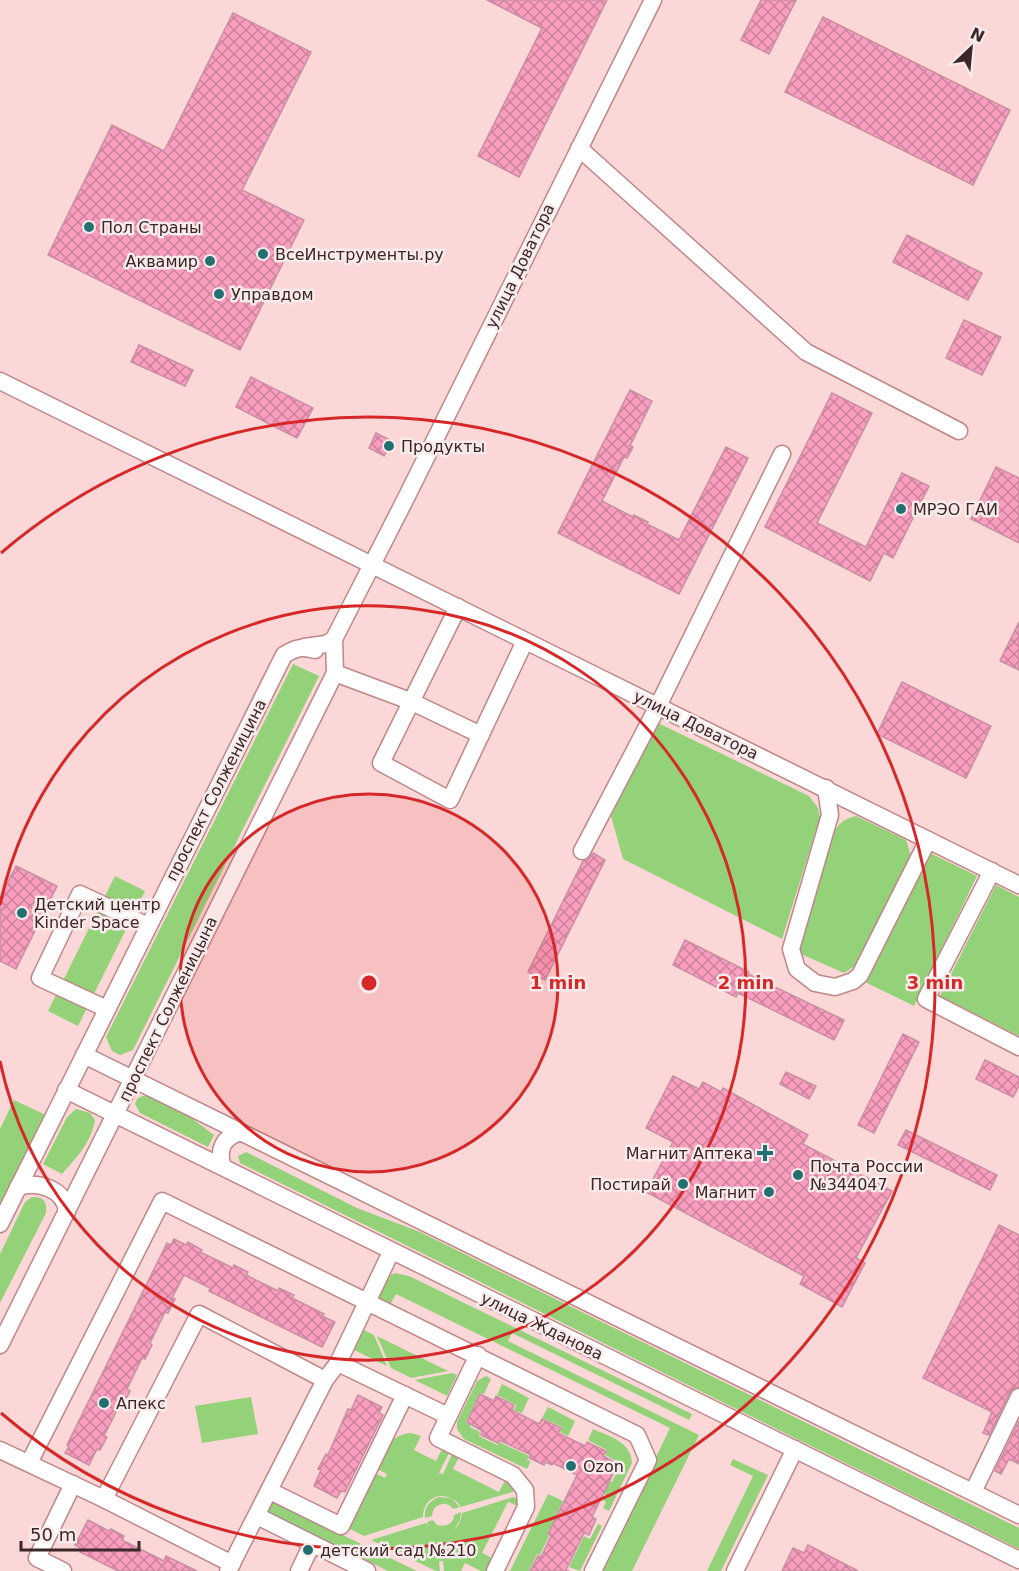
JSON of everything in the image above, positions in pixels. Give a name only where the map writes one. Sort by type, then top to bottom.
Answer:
[{"type":"street","name":"улица Доватора","points":[[372,565],[653,0]]},
{"type":"street","points":[[579,148],[806,352],[959,431]]},
{"type":"street","name":"улица Доватора","points":[[0,381],[1019,885]]},
{"type":"street","points":[[582,852],[658,706],[782,454]]},
{"type":"street","name":"проспект Солженицына","points":[[0,1345],[335,673],[334,639],[372,565]]},
{"type":"street","points":[[458,607],[381,763],[450,800],[525,640]]},
{"type":"street","points":[[304,647],[326,644],[334,639]]},
{"type":"street","points":[[304,647],[324,657],[335,673],[410,701],[481,735]]},
{"type":"street","name":"проспект Солженицина","points":[[84,1055],[284,655],[295,648],[304,647]]},
{"type":"street","points":[[826,788],[830,815],[791,949],[797,969],[815,983],[835,987],[853,981],[860,975],[928,840]]},
{"type":"street","points":[[992,871],[926,999],[1019,1047]]},
{"type":"street","points":[[107,1009],[40,978],[80,894],[148,926]]},
{"type":"street","points":[[0,1224],[84,1055],[1019,1515]]},
{"type":"street","name":"улица Жданова","points":[[66,1090],[1019,1560]]},
{"type":"street","points":[[223,1167],[220,1153],[222,1145],[233,1134],[240,1132]]},
{"type":"street","points":[[18,1187],[34,1185],[49,1188],[62,1199],[67,1212]]},
{"type":"street","points":[[29,1463],[162,1200],[638,1435],[648,1460],[593,1571]]},
{"type":"street","points":[[0,1450],[104,1499],[230,1567],[325,1380],[338,1363],[391,1252]]},
{"type":"street","points":[[104,1499],[199,1314],[325,1380]]},
{"type":"street","points":[[478,1355],[438,1438],[513,1475],[525,1490],[526,1507],[495,1571]]},
{"type":"street","points":[[338,1363],[448,1416]]},
{"type":"street","points":[[270,1491],[340,1526],[405,1395]]},
{"type":"street","points":[[973,1492],[1019,1397]]},
{"type":"street","points":[[735,1571],[795,1449]]},
{"type":"street","points":[[63,1571],[38,1558],[74,1484]]},
{"type":"street","points":[[257,1516],[367,1571]]},
{"type":"street","points":[[299,1571],[312,1544]]},
{"type":"green space","points":[[293,664],[319,676],[133,1050],[120,1055],[112,1051],[106,1037]]},
{"type":"green space","points":[[658,723],[809,796],[818,808],[820,817],[782,939],[623,859],[611,816]]},
{"type":"green space","points":[[856,816],[906,840],[911,856],[858,964],[844,973],[801,954],[798,938],[830,840],[840,824]]},
{"type":"green space","points":[[928,852],[977,876],[914,1006],[865,982]]},
{"type":"green space","points":[[115,876],[145,891],[78,1026],[48,1011]]},
{"type":"green space","points":[[996,885],[1019,897],[1019,1036],[940,996]]},
{"type":"green space","points":[[142,1096],[149,1096],[186,1114],[214,1135],[208,1147],[140,1113],[135,1104]]},
{"type":"green space","points":[[14,1100],[46,1115],[0,1208],[0,1129]]},
{"type":"green space","points":[[76,1109],[90,1113],[95,1120],[87,1143],[62,1174],[43,1164],[67,1117]]},
{"type":"green space","points":[[246,1152],[357,1208],[420,1232],[1019,1528],[1019,1549],[240,1163],[238,1156]]},
{"type":"green space","points":[[32,1197],[44,1200],[46,1213],[0,1303],[0,1254],[25,1202]]},
{"type":"green space","points":[[395,1273],[409,1276],[692,1414],[689,1420],[512,1333],[508,1341],[699,1435],[632,1571],[601,1571],[670,1428],[396,1294],[390,1305],[379,1300],[382,1284]]},
{"type":"green space","points":[[360,1328],[374,1335],[387,1366],[350,1348]]},
{"type":"green space","points":[[377,1336],[448,1371],[411,1378],[391,1368]]},
{"type":"green space","points":[[452,1373],[457,1375],[447,1396],[415,1380]]},
{"type":"green space","points":[[486,1376],[491,1379],[484,1394],[480,1393],[466,1422],[480,1432],[479,1436],[497,1445],[499,1442],[529,1456],[527,1460],[531,1461],[527,1469],[464,1439],[457,1429],[457,1422],[477,1381]]},
{"type":"green space","points":[[502,1384],[529,1398],[522,1413],[514,1410],[516,1405],[497,1395]]},
{"type":"green space","points":[[251,1397],[258,1434],[202,1443],[195,1406]]},
{"type":"green space","points":[[548,1407],[575,1421],[568,1436],[560,1432],[562,1427],[542,1418]]},
{"type":"green space","points":[[593,1429],[619,1441],[631,1456],[632,1463],[609,1511],[603,1508],[606,1495],[603,1493],[618,1470],[614,1467],[617,1461],[605,1455],[607,1450],[588,1440]]},
{"type":"green space","points":[[411,1433],[421,1436],[414,1450],[436,1461],[443,1447],[450,1451],[439,1473],[443,1474],[453,1452],[460,1455],[453,1469],[499,1492],[506,1478],[516,1485],[513,1492],[461,1507],[450,1498],[437,1497],[427,1503],[423,1517],[364,1536],[348,1528],[375,1473],[385,1478],[387,1474],[377,1469],[389,1445],[397,1437]]},
{"type":"green space","points":[[733,1459],[768,1475],[721,1571],[707,1571],[753,1476],[730,1465]]},
{"type":"green space","points":[[548,1494],[563,1501],[540,1555],[537,1554],[529,1571],[510,1571]]},
{"type":"green space","points":[[439,1497],[451,1498],[460,1507],[453,1509],[446,1504],[440,1505],[435,1507],[432,1516],[425,1518],[428,1505]]},
{"type":"green space","points":[[513,1497],[521,1501],[520,1507],[508,1502],[482,1553],[494,1559],[488,1571],[481,1571],[465,1563],[461,1571],[444,1571],[443,1561],[439,1561],[440,1571],[436,1571],[371,1540],[426,1523],[429,1526],[427,1522],[433,1520],[437,1525],[443,1526],[451,1523],[454,1515],[461,1512],[460,1520],[454,1530],[460,1523],[462,1513]]},
{"type":"green space","points":[[273,1502],[417,1571],[388,1571],[285,1520],[283,1523],[267,1514],[267,1507]]},
{"type":"green space","points":[[598,1524],[602,1526],[580,1571],[569,1567],[584,1536],[590,1539]]},
{"type":"building","points":[[487,0],[607,0],[519,177],[478,156],[542,28]]},
{"type":"building","points":[[761,0],[796,0],[769,54],[741,40]]},
{"type":"building","points":[[233,13],[311,52],[242,190],[304,220],[240,350],[48,255],[112,125],[164,151]]},
{"type":"building","points":[[823,17],[1010,110],[973,185],[785,92]]},
{"type":"building","points":[[907,235],[982,273],[968,300],[893,262]]},
{"type":"building","points":[[964,320],[1001,337],[982,375],[946,358]]},
{"type":"building","points":[[139,345],[193,370],[185,386],[131,362]]},
{"type":"building","points":[[251,377],[313,408],[297,438],[236,407]]},
{"type":"building","points":[[630,390],[652,401],[630,446],[633,447],[627,458],[624,457],[602,501],[648,522],[647,524],[679,540],[726,447],[748,458],[679,594],[558,533]]},
{"type":"building","points":[[832,393],[872,413],[817,523],[866,547],[902,473],[929,486],[893,558],[884,553],[870,581],[765,527]]},
{"type":"building","points":[[376,433],[392,441],[384,456],[369,448]]},
{"type":"building","points":[[996,467],[1019,478],[1019,543],[971,519]]},
{"type":"building","points":[[1019,622],[1019,670],[1000,661]]},
{"type":"building","points":[[902,682],[991,726],[966,778],[877,734]]},
{"type":"building","points":[[593,853],[605,860],[545,980],[528,972],[583,861],[588,860]]},
{"type":"building","name":"Детский центр Kinder Space","points":[[16,866],[57,886],[16,969],[0,961],[0,898]]},
{"type":"building","points":[[685,940],[749,972],[748,974],[844,1020],[834,1040],[738,993],[736,997],[673,965]]},
{"type":"building","points":[[903,1034],[919,1042],[874,1133],[858,1125]]},
{"type":"building","points":[[985,1060],[1019,1077],[1019,1086],[1013,1097],[976,1079]]},
{"type":"building","points":[[786,1072],[816,1086],[809,1099],[780,1084]]},
{"type":"building","name":"Магнит","points":[[673,1076],[699,1089],[703,1082],[721,1092],[723,1088],[808,1135],[803,1144],[892,1191],[856,1258],[865,1263],[842,1307],[800,1284],[804,1276],[646,1192],[673,1142],[646,1128]]},
{"type":"building","points":[[906,1130],[997,1175],[990,1190],[898,1145]]},
{"type":"building","points":[[999,1225],[1019,1235],[1019,1387],[1010,1392],[989,1435],[983,1433],[992,1412],[923,1378]]},
{"type":"building","points":[[174,1239],[186,1245],[188,1242],[202,1250],[200,1252],[233,1268],[234,1265],[248,1272],[246,1275],[278,1291],[279,1288],[294,1295],[292,1298],[335,1322],[322,1347],[209,1291],[210,1288],[184,1275],[172,1298],[175,1299],[168,1313],[165,1312],[150,1343],[152,1345],[145,1359],[142,1358],[127,1389],[130,1391],[123,1405],[120,1404],[104,1436],[107,1437],[100,1450],[97,1449],[89,1465],[65,1453],[69,1446],[67,1445],[167,1243],[171,1245]]},
{"type":"building","points":[[480,1394],[494,1401],[496,1396],[514,1405],[512,1410],[539,1424],[542,1419],[561,1428],[558,1433],[585,1446],[587,1442],[606,1451],[603,1456],[615,1462],[612,1468],[615,1470],[592,1517],[596,1519],[589,1535],[584,1533],[566,1570],[569,1571],[530,1571],[538,1556],[541,1557],[551,1536],[548,1534],[577,1475],[553,1463],[552,1465],[545,1462],[544,1465],[529,1458],[531,1455],[499,1440],[498,1443],[481,1435],[482,1431],[467,1422]]},
{"type":"building","points":[[358,1395],[382,1407],[379,1413],[383,1415],[345,1492],[341,1491],[337,1498],[314,1486],[321,1470],[318,1469],[326,1454],[328,1455],[348,1409],[351,1410]]},
{"type":"building","points":[[1019,1421],[1019,1464],[1009,1459],[1001,1474],[995,1471]]},
{"type":"building","points":[[88,1520],[124,1536],[122,1540],[164,1561],[166,1556],[197,1571],[118,1571],[80,1552],[82,1549],[75,1545]]},
{"type":"building","points":[[808,1545],[858,1571],[782,1571],[793,1548],[804,1553]]},
{"type":"place","name":"Пол Страны","points":[[89,227]]},
{"type":"place","name":"ВсеИнструменты.ру","points":[[263,254]]},
{"type":"place","name":"Аквамир","points":[[210,261]]},
{"type":"place","name":"Управдом","points":[[219,294]]},
{"type":"place","name":"Продукты","points":[[389,446]]},
{"type":"place","name":"МРЭО ГАИ","points":[[901,509]]},
{"type":"place","name":"Детский центр Kinder Space","points":[[22,913]]},
{"type":"place","name":"Магнит Аптека","points":[[765,1153]]},
{"type":"place","name":"Почта России №344047","points":[[798,1175]]},
{"type":"place","name":"Постирай","points":[[683,1184]]},
{"type":"place","name":"Магнит","points":[[769,1192]]},
{"type":"place","name":"Апекс","points":[[104,1403]]},
{"type":"place","name":"Ozon","points":[[571,1466]]},
{"type":"place","name":"детский сад №210","points":[[308,1550]]}]
